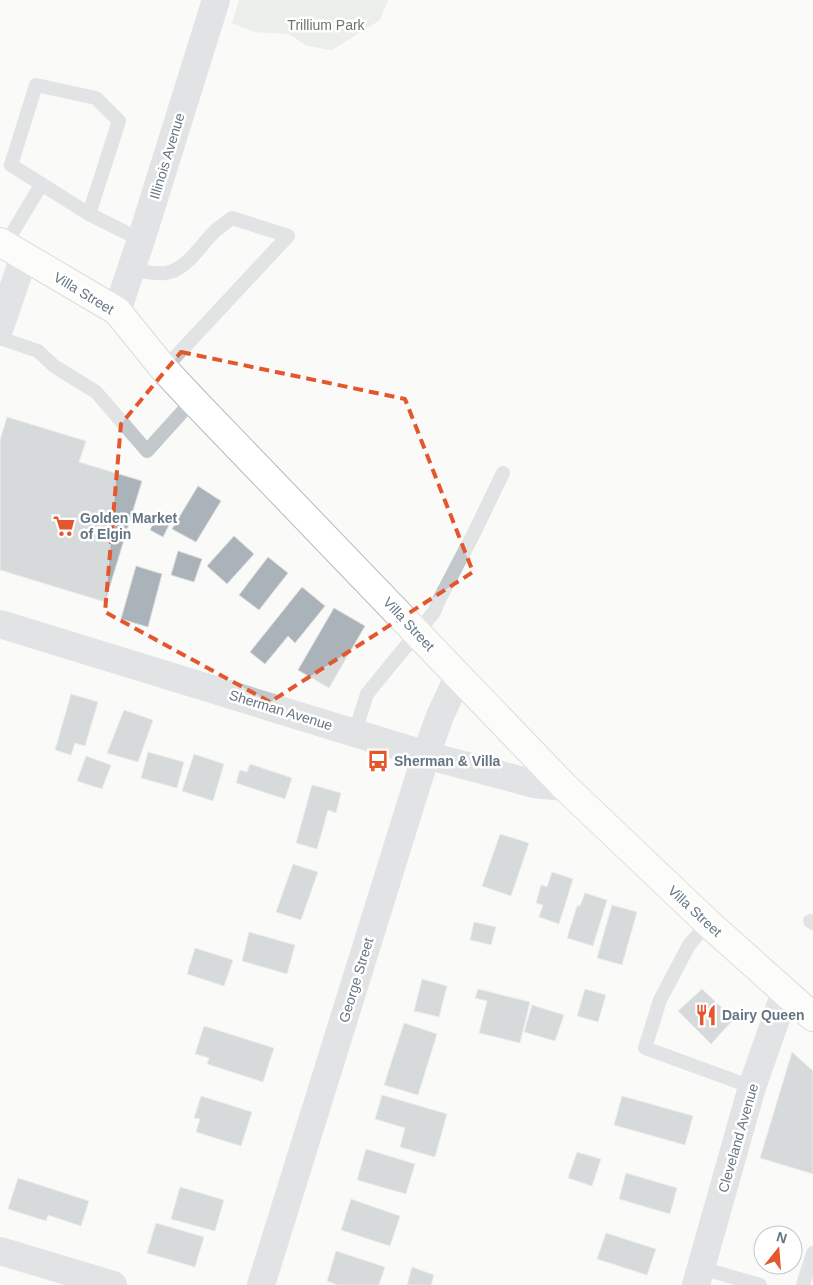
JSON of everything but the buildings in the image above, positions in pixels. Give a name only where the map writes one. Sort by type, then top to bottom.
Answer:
[{"type":"main road","name":"Villa Street","points":[[10,248],[117,311],[164,369],[193,400],[564,786],[708,924],[813,1017]]},
{"type":"street","name":"Illinois Avenue","points":[[117,311],[216,0]]},
{"type":"street","points":[[0,327],[10,248]]},
{"type":"street","name":"Sherman Avenue","points":[[0,624],[426,755],[534,784],[564,786]]},
{"type":"street","name":"George Street","points":[[260,1285],[426,755],[440,716],[458,677]]},
{"type":"street","name":"Cleveland Avenue","points":[[699,1276],[752,1087],[785,993]]},
{"type":"street","points":[[0,1251],[113,1285]]},
{"type":"lane","points":[[89,214],[119,121],[96,98],[36,85],[11,165],[41,186],[89,214],[141,240]]},
{"type":"lane","points":[[10,248],[41,186]]},
{"type":"lane","points":[[131,269],[154,273],[168,272],[179,268],[193,256],[216,230],[232,218],[288,236],[164,369]]},
{"type":"lane","points":[[0,338],[38,351],[54,366],[96,392],[147,451],[193,400]]},
{"type":"lane","points":[[355,732],[367,694],[434,612],[438,600],[473,535],[503,473]]},
{"type":"lane","points":[[708,924],[689,945],[660,1000],[645,1048],[752,1087]]},
{"type":"lane","points":[[803,1285],[813,1253]]},
{"type":"lane","points":[[699,1276],[760,1285]]},
{"type":"highlighted area","points":[[181,352],[405,399],[473,572],[270,702],[105,612],[121,424]]},
{"type":"green space","name":"Trillium Park","points":[[239,0],[388,0],[380,20],[332,50],[307,46],[289,34],[255,32],[232,23]]},
{"type":"place","name":"Golden Market of Elgin","points":[[64,526]]},
{"type":"place","name":"Sherman & Villa","points":[[378,761]]},
{"type":"place","name":"Dairy Queen","points":[[706,1015]]}]
